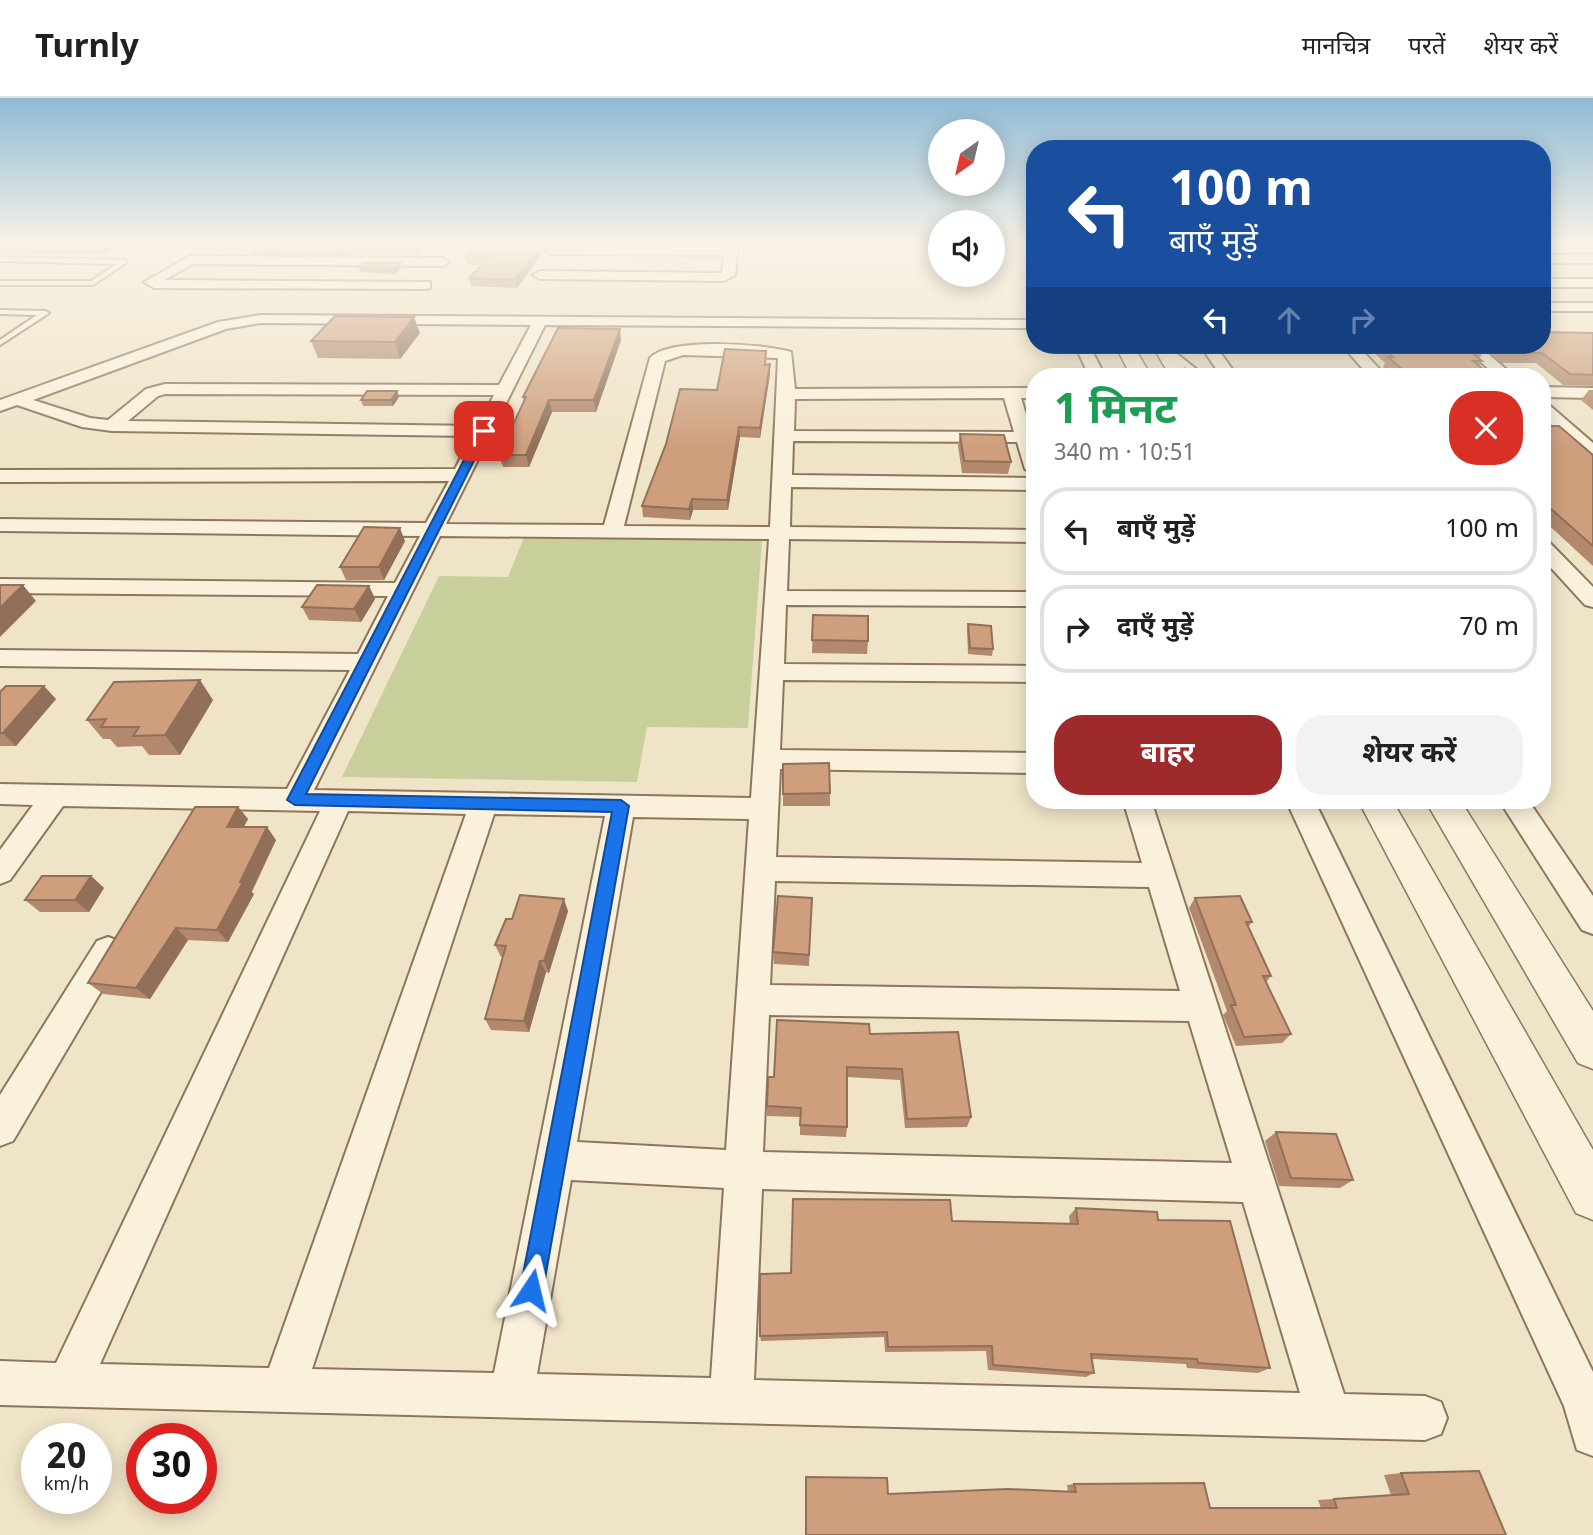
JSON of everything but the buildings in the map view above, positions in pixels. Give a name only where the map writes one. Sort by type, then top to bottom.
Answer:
[{"type":"street","points":[[398,320],[403,313]]},
{"type":"street","points":[[9,403],[223,325],[261,319],[1026,324]]},
{"type":"street","points":[[295,800],[540,321]]},
{"type":"street","points":[[612,533],[658,358],[663,354],[681,350],[781,352],[788,359],[785,436],[731,1401]]},
{"type":"street","points":[[1357,354],[1371,368]]},
{"type":"street","points":[[1480,354],[1496,368]]},
{"type":"street","points":[[111,426],[152,392],[165,389],[505,390]]},
{"type":"street","points":[[1551,392],[1593,393]]},
{"type":"street","points":[[787,394],[1026,393]]},
{"type":"street","points":[[1011,394],[1026,443]]},
{"type":"street","points":[[9,403],[88,423],[111,426],[484,431]]},
{"type":"street","points":[[1551,416],[1593,452]]},
{"type":"street","points":[[785,436],[1024,437]]},
{"type":"street","points":[[0,476],[461,475]]},
{"type":"street","points":[[782,481],[1026,484]]},
{"type":"street","points":[[0,525],[779,536],[1026,536]]},
{"type":"street","points":[[1551,556],[1593,600]]},
{"type":"street","points":[[0,586],[402,590]]},
{"type":"street","points":[[776,598],[1026,599]]},
{"type":"street","points":[[0,658],[366,662]]},
{"type":"street","points":[[772,672],[1026,674]]},
{"type":"street","points":[[767,759],[1026,763]]},
{"type":"street","points":[[0,794],[764,808]]},
{"type":"street","points":[[0,872],[56,795]]},
{"type":"street","points":[[179,833],[201,798]]},
{"type":"street","points":[[68,1385],[339,800]]},
{"type":"street","points":[[283,1390],[484,803]]},
{"type":"street","points":[[512,1395],[621,806]]},
{"type":"street","points":[[1140,809],[1329,1416]]},
{"type":"street","points":[[1304,809],[1585,1403],[1593,1434]]},
{"type":"street","points":[[1380,809],[1593,1196]]},
{"type":"street","points":[[1448,809],[1593,1049]]},
{"type":"street","points":[[1519,809],[1593,921]]},
{"type":"street","points":[[761,869],[1161,875]]},
{"type":"street","points":[[0,1128],[122,927]]},
{"type":"street","points":[[753,1000],[1202,1006]]},
{"type":"street","points":[[555,1160],[744,1170],[1257,1183]]},
{"type":"street","points":[[0,1383],[1425,1418]]},
{"type":"lane","points":[[0,343],[45,313]]},
{"type":"lane","points":[[1173,354],[1190,368]]},
{"type":"green space","points":[[524,537],[762,540],[748,728],[647,727],[637,782],[342,777],[439,576],[508,577]]},
{"type":"route","points":[[484,431],[295,800],[621,806],[531,1290]]}]
